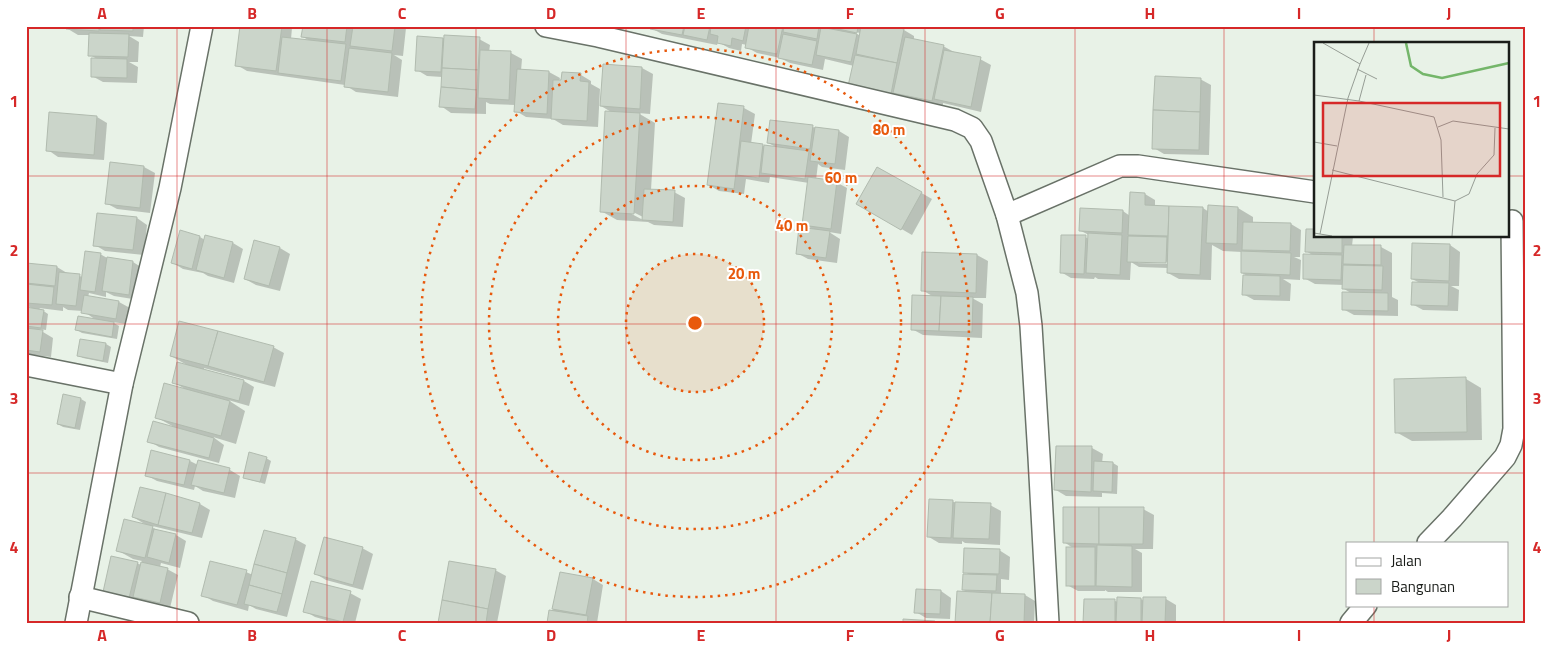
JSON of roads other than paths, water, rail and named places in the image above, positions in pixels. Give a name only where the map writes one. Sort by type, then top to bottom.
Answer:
[{"type":"street","points":[[76,623],[122,384],[170,188],[202,26]]},
{"type":"street","points":[[546,26],[598,36],[955,120],[972,128],[982,140],[1007,215],[1027,294],[1031,326],[1048,623]]},
{"type":"street","points":[[1007,215],[1120,166],[1138,166],[1314,192]]},
{"type":"street","points":[[1429,542],[1505,457],[1511,444],[1514,429],[1515,221]]},
{"type":"street","points":[[26,364],[122,384]]},
{"type":"street","points":[[80,597],[188,623]]},
{"type":"street","points":[[1351,623],[1365,606]]}]
